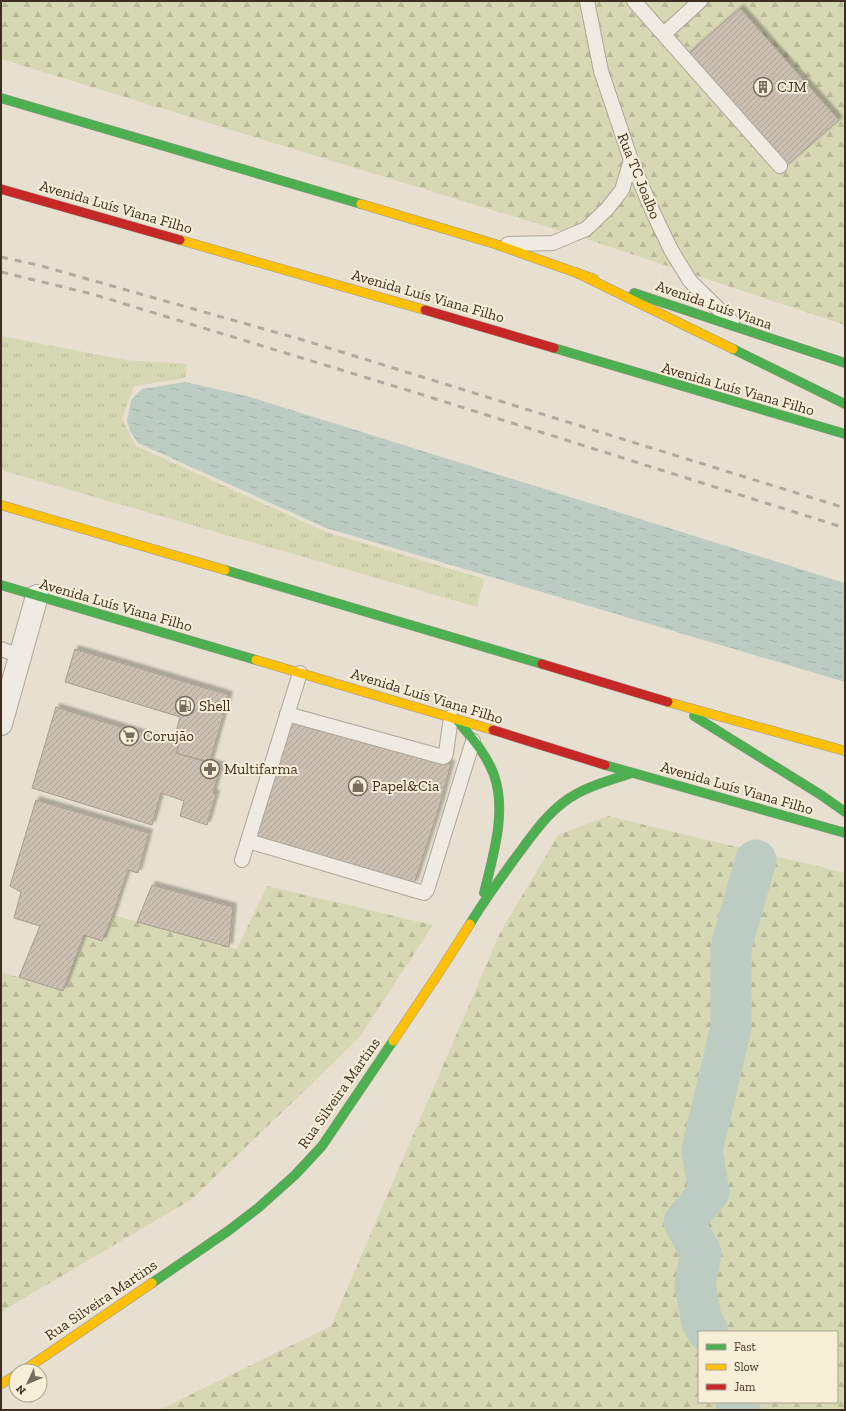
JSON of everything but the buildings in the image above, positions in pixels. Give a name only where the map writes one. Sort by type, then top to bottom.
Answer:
[{"type":"main road","points":[[1,98],[495,244],[575,272],[845,404]]},
{"type":"main road","name":"Avenida Luís Viana Filho","points":[[1,190],[375,295],[845,434]]},
{"type":"main road","name":"Avenida Luís Viana","points":[[575,272],[845,363]]},
{"type":"main road","points":[[1,505],[675,704],[845,751]]},
{"type":"main road","name":"Avenida Luís Viana Filho","points":[[1,585],[453,718],[632,773],[845,833]]},
{"type":"main road","points":[[675,704],[821,795],[845,812]]},
{"type":"main road","name":"Rua Silveira Martins","points":[[453,718],[488,760],[496,781],[499,805],[496,842],[482,904]]},
{"type":"main road","name":"Rua Silveira Martins","points":[[35,1363],[228,1231],[258,1208],[295,1175],[322,1146],[438,974],[482,904],[542,822],[558,806],[577,793],[632,773]]},
{"type":"street","points":[[1,724],[10,653],[37,596]]},
{"type":"lane","name":"Rua TC Joalbo","points":[[586,1],[601,72],[631,160],[652,210],[671,250],[690,281],[738,328]]},
{"type":"lane","points":[[634,1],[780,166]]},
{"type":"lane","points":[[664,34],[700,1]]},
{"type":"lane","points":[[495,244],[553,242],[586,229],[607,209],[622,190],[631,160]]},
{"type":"lane","points":[[242,860],[300,673]]},
{"type":"lane","points":[[287,714],[443,756],[445,756],[446,753],[453,718]]},
{"type":"lane","points":[[248,841],[424,893],[427,890],[473,741]]},
{"type":"green space","points":[[1,1],[845,1],[845,325],[580,237],[1,59]]},
{"type":"green space","points":[[1,336],[126,360],[187,364],[185,378],[134,386],[122,419],[136,446],[326,532],[484,579],[477,607],[1,470]]},
{"type":"green space","points":[[608,816],[845,873],[845,1410],[159,1410],[331,1326],[500,933],[558,835]]},
{"type":"green space","points":[[267,886],[433,925],[359,1038],[192,1199],[1,1312],[1,972],[63,991],[84,935],[102,941],[113,915],[237,949]]},
{"type":"water","points":[[185,382],[247,396],[845,583],[845,682],[326,528],[138,443],[130,431],[127,421],[131,400],[142,389]]},
{"type":"waterway","points":[[707,1331],[702,1322],[695,1285],[701,1253],[684,1222],[709,1192],[702,1150],[731,1027],[731,947],[756,860]]},
{"type":"waterway","points":[[736,1403],[740,1410]]},
{"type":"railway","points":[[1,257],[38,265],[303,340],[845,508]]},
{"type":"railway","points":[[1,272],[92,294],[420,394],[845,528]]},
{"type":"traffic: fast","points":[[1,98],[361,204]]},
{"type":"traffic: fast","points":[[634,293],[845,363]]},
{"type":"traffic: fast","points":[[554,348],[845,434]]},
{"type":"traffic: fast","points":[[733,349],[845,404]]},
{"type":"traffic: fast","points":[[225,570],[542,664]]},
{"type":"traffic: fast","points":[[1,585],[256,660]]},
{"type":"traffic: fast","points":[[694,716],[821,795],[845,812]]},
{"type":"traffic: fast","points":[[456,719],[487,759],[498,789],[499,819],[495,849],[484,893]]},
{"type":"traffic: fast","points":[[605,765],[845,833]]},
{"type":"traffic: fast","points":[[470,924],[527,842],[558,806],[584,790],[632,773]]},
{"type":"traffic: fast","points":[[152,1283],[228,1231],[258,1208],[295,1175],[322,1146],[393,1041]]},
{"type":"traffic: slow","points":[[361,204],[495,244],[594,279]]},
{"type":"traffic: slow","points":[[180,240],[425,310]]},
{"type":"traffic: slow","points":[[575,272],[733,349]]},
{"type":"traffic: slow","points":[[1,505],[225,570]]},
{"type":"traffic: slow","points":[[256,660],[493,730]]},
{"type":"traffic: slow","points":[[668,702],[845,751]]},
{"type":"traffic: slow","points":[[393,1041],[470,924]]},
{"type":"traffic: slow","points":[[35,1363],[152,1283]]},
{"type":"traffic: slow","points":[[1,1384],[8,1380]]},
{"type":"traffic: jam","points":[[1,189],[180,240]]},
{"type":"traffic: jam","points":[[425,310],[554,348]]},
{"type":"traffic: jam","points":[[542,664],[668,702]]},
{"type":"traffic: jam","points":[[493,730],[605,765]]},
{"type":"place","name":"CJM","points":[[763,87]]},
{"type":"place","name":"Shell","points":[[185,706]]},
{"type":"place","name":"Corujão","points":[[129,736]]},
{"type":"place","name":"Multifarma","points":[[210,769]]},
{"type":"place","name":"Papel&Cia","points":[[358,786]]}]
